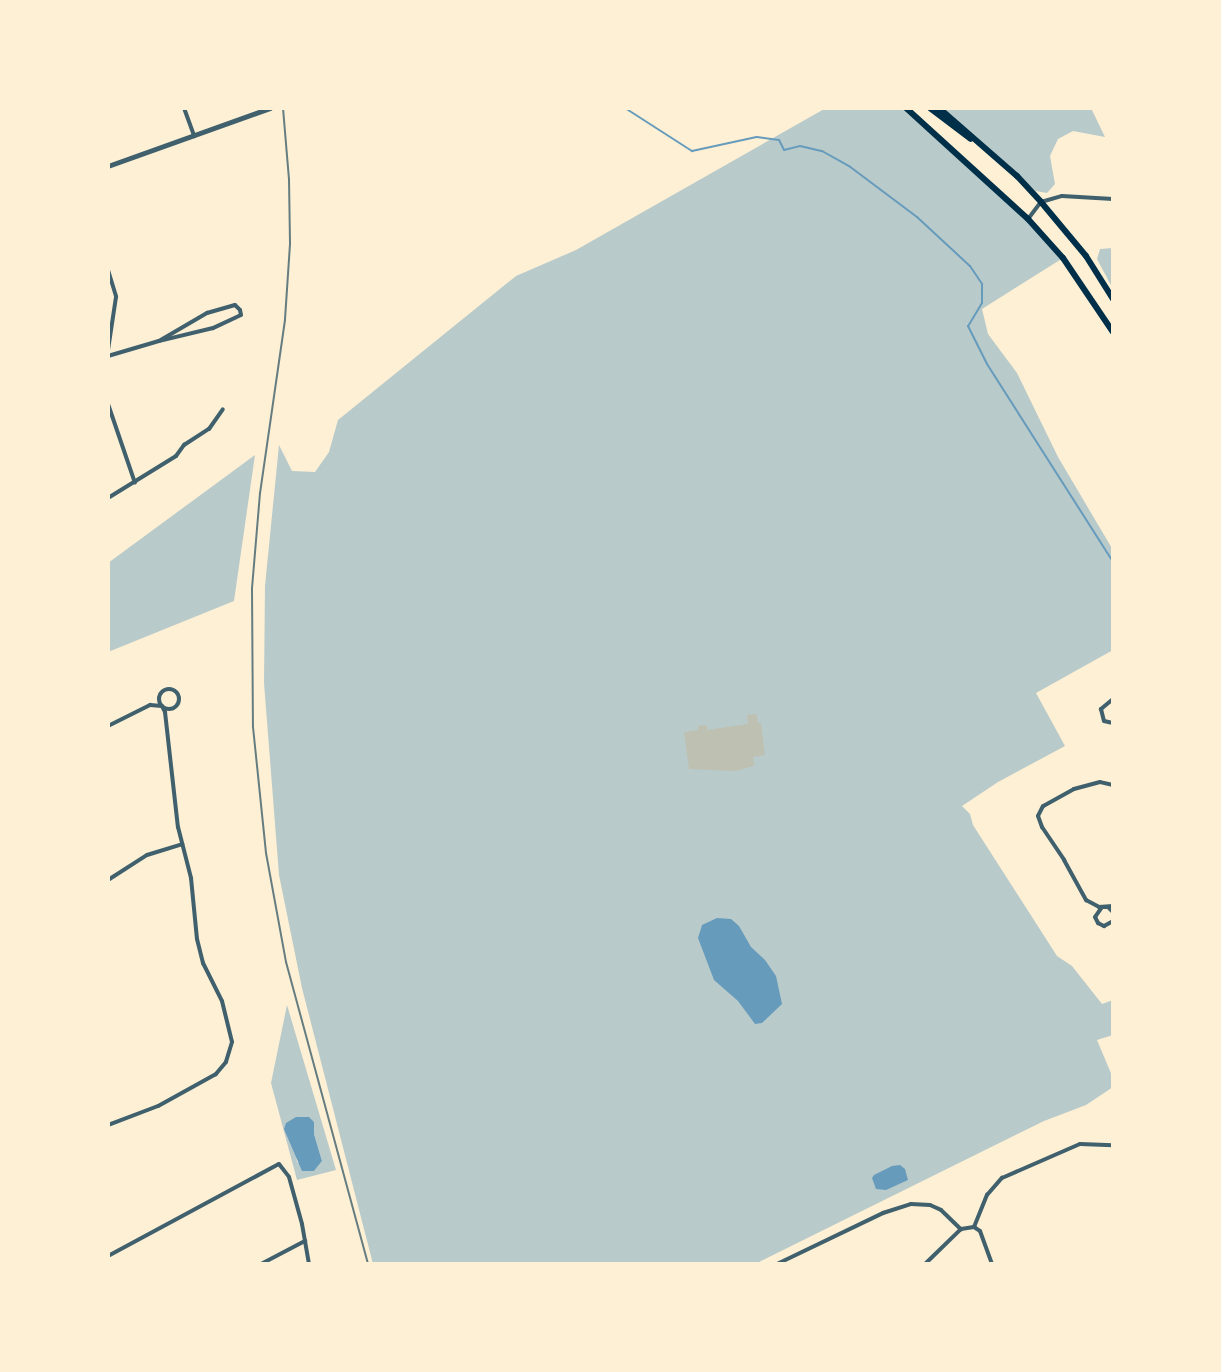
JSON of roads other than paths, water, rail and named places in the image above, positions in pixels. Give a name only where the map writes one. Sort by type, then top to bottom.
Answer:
[{"type":"main road","points":[[906,108],[1028,219],[1063,258],[1113,332]]},
{"type":"main road","points":[[930,108],[956,130],[982,145]]},
{"type":"main road","points":[[939,108],[982,145],[1041,202],[1086,256],[1113,299]]},
{"type":"street","points":[[184,108],[194,136]]},
{"type":"street","points":[[108,166],[270,108]]},
{"type":"street","points":[[1028,219],[1041,202],[1072,195],[1113,199]]},
{"type":"street","points":[[108,270],[116,297],[108,350]]},
{"type":"street","points":[[108,356],[213,328],[241,315],[240,310],[235,305],[207,313],[159,341]]},
{"type":"street","points":[[108,404],[135,483]]},
{"type":"street","points":[[108,498],[135,483],[209,429],[223,409]]},
{"type":"street","points":[[108,726],[150,705],[162,706],[172,708],[177,704],[179,698],[171,689],[162,692],[159,700],[162,706],[167,719],[174,794],[182,844],[191,878],[197,939],[203,963],[227,1018],[232,1042],[230,1054],[222,1069],[198,1086],[108,1125]]},
{"type":"street","points":[[1113,699],[1101,709],[1104,721],[1113,723]]},
{"type":"street","points":[[1113,785],[1100,782],[1074,789],[1043,806],[1038,816],[1042,827],[1064,860],[1086,900],[1113,912]]},
{"type":"street","points":[[108,880],[147,855],[182,844]]},
{"type":"street","points":[[1113,906],[1097,911],[1096,920],[1104,926],[1113,921]]},
{"type":"street","points":[[974,1227],[987,1195],[1002,1178],[1080,1144],[1113,1145]]},
{"type":"street","points":[[108,1256],[279,1164],[289,1176],[309,1264]]},
{"type":"street","points":[[777,1264],[883,1213],[910,1204],[930,1205],[941,1210],[961,1229]]},
{"type":"street","points":[[925,1264],[961,1229],[974,1227],[980,1231],[993,1264]]},
{"type":"street","points":[[261,1264],[305,1241]]},
{"type":"water","points":[[717,918],[731,919],[739,926],[751,947],[765,960],[776,976],[782,1004],[762,1023],[755,1024],[738,1001],[714,980],[698,938],[702,925]]},
{"type":"water","points":[[296,1117],[309,1117],[314,1122],[314,1134],[322,1161],[314,1171],[302,1171],[284,1129],[286,1123]]},
{"type":"water","points":[[900,1165],[905,1169],[908,1180],[886,1190],[876,1189],[872,1178],[874,1175],[892,1166]]},
{"type":"waterway","points":[[625,108],[692,151],[757,137],[779,140],[784,150],[800,146],[822,151],[849,166],[917,217],[970,266],[982,284],[982,303],[968,326],[987,364],[1113,562]]},
{"type":"railway","points":[[283,108],[289,179],[290,244],[285,320],[260,493],[252,589],[253,727],[266,853],[286,962],[368,1264]]}]
